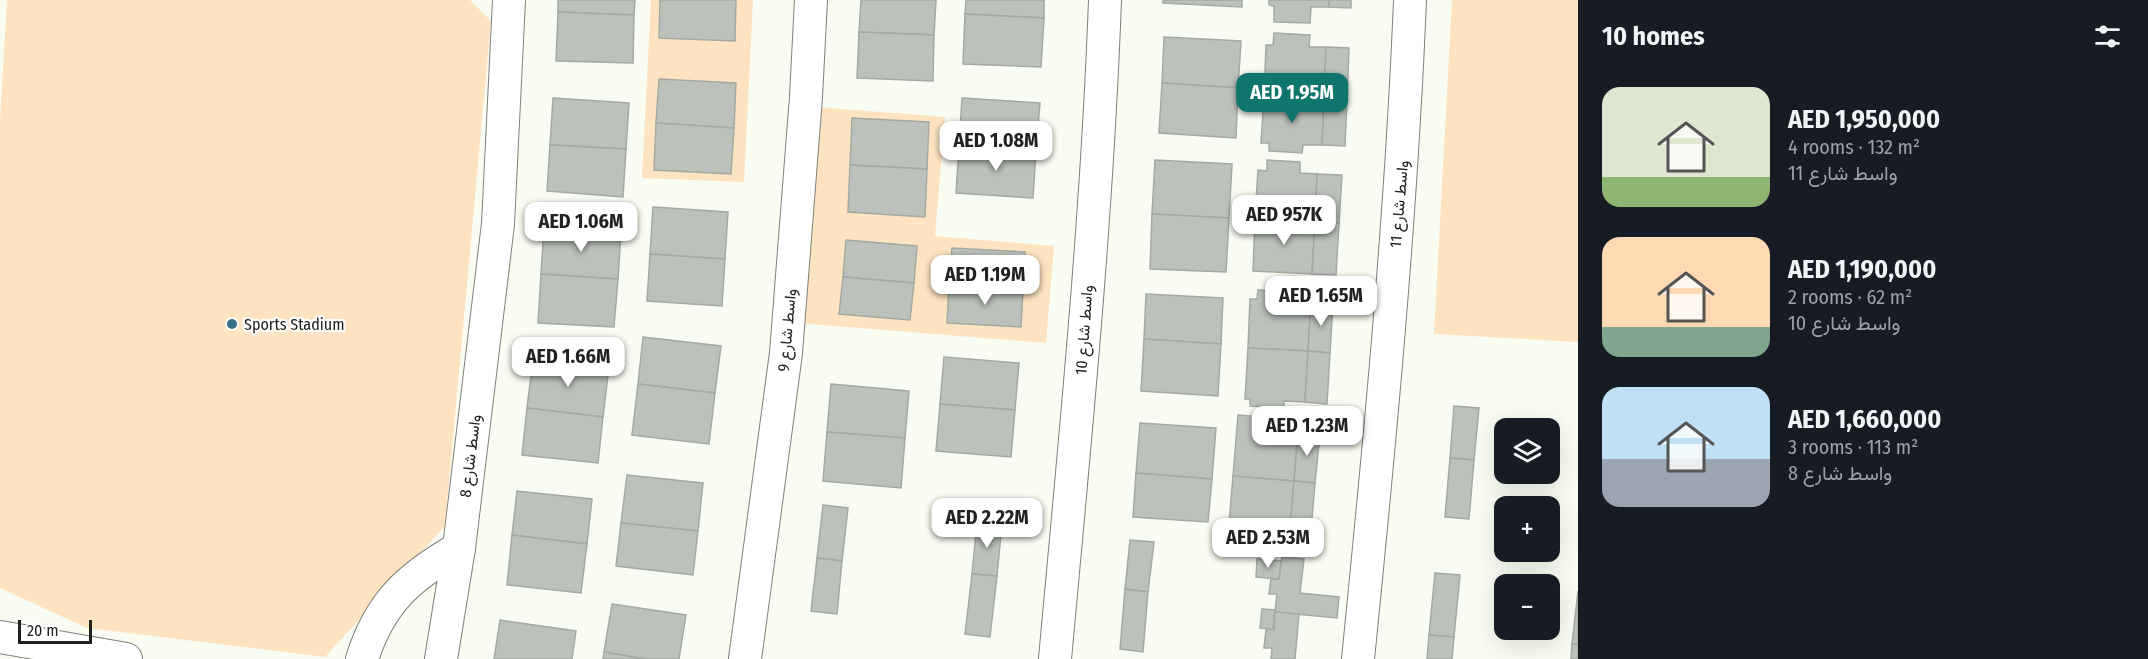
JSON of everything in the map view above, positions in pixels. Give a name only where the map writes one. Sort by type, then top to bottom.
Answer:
[{"type":"street","name":"واسط شارع 8","points":[[441,659],[459,548],[498,224],[509,0]]},
{"type":"street","name":"واسط شارع 9","points":[[745,659],[786,353],[806,97],[811,0]]},
{"type":"street","name":"واسط شارع 10","points":[[1055,659],[1080,388],[1101,100],[1105,0]]},
{"type":"street","name":"واسط شارع 11","points":[[1358,659],[1378,456],[1404,143],[1410,0]]},
{"type":"street","points":[[362,659],[369,637],[390,601],[430,566],[459,548]]},
{"type":"street","points":[[0,637],[126,659]]},
{"type":"shaded area","name":"Sports Stadium","points":[[7,0],[470,0],[491,21],[445,526],[325,657],[87,628],[0,588],[0,121]]},
{"type":"shaded area","points":[[651,0],[753,0],[744,182],[642,178]]},
{"type":"shaded area","points":[[1452,0],[1578,0],[1578,342],[1434,334]]},
{"type":"shaded area","points":[[816,107],[945,117],[935,236],[1054,246],[1046,343],[798,323]]},
{"type":"building","points":[[558,0],[635,0],[634,15],[558,12]]},
{"type":"building","points":[[660,0],[736,0],[735,41],[659,38]]},
{"type":"building","points":[[861,0],[936,0],[934,35],[859,32]]},
{"type":"building","points":[[966,0],[1044,0],[1044,18],[965,14]]},
{"type":"building","points":[[1163,0],[1242,0],[1242,7],[1163,3]]},
{"type":"building","points":[[1269,0],[1329,0],[1329,7],[1311,7],[1310,23],[1274,22],[1274,6],[1269,5]]},
{"type":"building","points":[[1329,0],[1351,0],[1351,8],[1329,7]]},
{"type":"building","points":[[558,12],[634,15],[633,63],[556,61]]},
{"type":"building","points":[[965,14],[1044,18],[1041,67],[963,64]]},
{"type":"building","points":[[859,32],[934,35],[933,81],[857,78]]},
{"type":"building","points":[[1274,33],[1310,35],[1309,47],[1326,47],[1324,100],[1264,97],[1266,45],[1273,45]]},
{"type":"building","points":[[1164,37],[1241,41],[1238,88],[1162,83]]},
{"type":"building","points":[[1326,47],[1349,48],[1347,100],[1324,100]]},
{"type":"building","points":[[659,79],[736,83],[734,128],[656,123]]},
{"type":"building","points":[[1162,83],[1238,88],[1236,138],[1159,133]]},
{"type":"building","points":[[1264,97],[1324,100],[1322,145],[1303,145],[1302,153],[1269,151],[1269,143],[1261,143]]},
{"type":"building","points":[[553,98],[629,103],[626,149],[550,145]]},
{"type":"building","points":[[962,98],[1040,103],[1036,151],[959,146]]},
{"type":"building","points":[[1324,100],[1347,100],[1345,146],[1322,145]]},
{"type":"building","points":[[852,118],[929,122],[927,169],[850,165]]},
{"type":"building","points":[[656,123],[734,128],[731,174],[654,170]]},
{"type":"building","points":[[550,145],[626,149],[623,197],[547,191]]},
{"type":"building","points":[[959,146],[1036,151],[1033,198],[956,193]]},
{"type":"building","points":[[1155,160],[1232,164],[1229,218],[1152,214]]},
{"type":"building","points":[[1267,160],[1300,162],[1300,173],[1317,174],[1315,222],[1255,218],[1258,170],[1267,171]]},
{"type":"building","points":[[850,165],[927,169],[925,217],[848,212]]},
{"type":"building","points":[[1317,174],[1342,175],[1339,223],[1315,222]]},
{"type":"building","points":[[653,207],[728,212],[725,259],[650,254]]},
{"type":"building","points":[[1152,214],[1229,218],[1226,272],[1150,269]]},
{"type":"building","points":[[1255,218],[1315,222],[1312,274],[1253,271]]},
{"type":"building","points":[[1315,222],[1339,223],[1336,275],[1312,274]]},
{"type":"building","points":[[544,228],[621,232],[618,279],[541,274]]},
{"type":"building","points":[[846,240],[917,246],[914,283],[843,277]]},
{"type":"building","points":[[952,248],[1025,252],[1023,289],[949,285]]},
{"type":"building","points":[[650,254],[725,259],[722,306],[647,301]]},
{"type":"building","points":[[541,274],[618,279],[614,327],[538,323]]},
{"type":"building","points":[[843,277],[914,283],[910,320],[839,314]]},
{"type":"building","points":[[949,285],[1023,289],[1021,327],[947,323]]},
{"type":"building","points":[[1258,290],[1293,292],[1293,301],[1311,302],[1308,351],[1248,348],[1250,299],[1257,299]]},
{"type":"building","points":[[1146,294],[1223,298],[1221,344],[1144,339]]},
{"type":"building","points":[[1311,302],[1333,303],[1330,353],[1308,351]]},
{"type":"building","points":[[643,337],[721,346],[715,393],[638,384]]},
{"type":"building","points":[[1144,339],[1221,344],[1218,396],[1141,391]]},
{"type":"building","points":[[1248,348],[1308,351],[1305,402],[1284,401],[1284,408],[1250,406],[1250,399],[1245,399]]},
{"type":"building","points":[[1308,351],[1330,353],[1327,404],[1305,402]]},
{"type":"building","points":[[944,357],[1019,363],[1015,410],[940,404]]},
{"type":"building","points":[[533,359],[609,367],[603,417],[527,408]]},
{"type":"building","points":[[638,384],[715,393],[709,444],[632,435]]},
{"type":"building","points":[[831,384],[909,391],[905,438],[827,432]]},
{"type":"building","points":[[940,404],[1015,410],[1011,457],[936,451]]},
{"type":"building","points":[[1454,406],[1479,408],[1474,460],[1450,458]]},
{"type":"building","points":[[527,408],[603,417],[598,463],[522,455]]},
{"type":"building","points":[[1238,415],[1299,420],[1294,481],[1233,476]]},
{"type":"building","points":[[1140,423],[1216,428],[1212,479],[1136,473]]},
{"type":"building","points":[[827,432],[905,438],[901,488],[823,481]]},
{"type":"building","points":[[1298,432],[1320,434],[1315,483],[1294,481]]},
{"type":"building","points":[[1450,458],[1474,460],[1469,519],[1445,517]]},
{"type":"building","points":[[1136,473],[1212,479],[1208,522],[1133,517]]},
{"type":"building","points":[[627,475],[703,483],[698,531],[621,523]]},
{"type":"building","points":[[1233,476],[1294,481],[1290,529],[1271,528],[1270,537],[1237,534],[1237,525],[1229,524]]},
{"type":"building","points":[[1294,481],[1315,483],[1311,531],[1290,529]]},
{"type":"building","points":[[517,491],[592,499],[587,544],[512,535]]},
{"type":"building","points":[[823,505],[848,508],[842,561],[817,558]]},
{"type":"building","points":[[977,522],[1002,525],[997,576],[972,574]]},
{"type":"building","points":[[621,523],[698,531],[693,575],[616,566]]},
{"type":"building","points":[[512,535],[587,544],[581,593],[507,585]]},
{"type":"building","points":[[1130,540],[1154,542],[1148,592],[1125,589]]},
{"type":"building","points":[[1282,557],[1304,559],[1300,593],[1339,597],[1337,618],[1275,612],[1277,594],[1269,594],[1271,579],[1279,579]]},
{"type":"building","points":[[817,558],[842,561],[837,614],[811,611]]},
{"type":"building","points":[[1257,559],[1281,561],[1279,579],[1256,577]]},
{"type":"building","points":[[1435,573],[1460,575],[1454,637],[1429,635]]},
{"type":"building","points":[[972,574],[997,576],[990,637],[965,634]]},
{"type":"building","points":[[1125,589],[1148,592],[1143,652],[1120,649]]},
{"type":"building","points":[[1578,591],[1578,644],[1572,644]]},
{"type":"building","points":[[612,604],[686,615],[679,659],[645,659],[604,652]]},
{"type":"building","points":[[1262,609],[1275,610],[1273,629],[1260,628]]},
{"type":"building","points":[[1275,612],[1299,614],[1295,659],[1271,659],[1272,648],[1264,648],[1266,630],[1274,630]]},
{"type":"building","points":[[500,620],[576,631],[572,659],[494,659]]},
{"type":"building","points":[[1429,635],[1454,637],[1452,659],[1427,659]]},
{"type":"building","points":[[1572,644],[1578,644],[1578,659],[1571,659]]},
{"type":"building","points":[[604,652],[645,659],[603,659]]},
{"type":"place","name":"Sports Stadium","points":[[232,324]]}]
